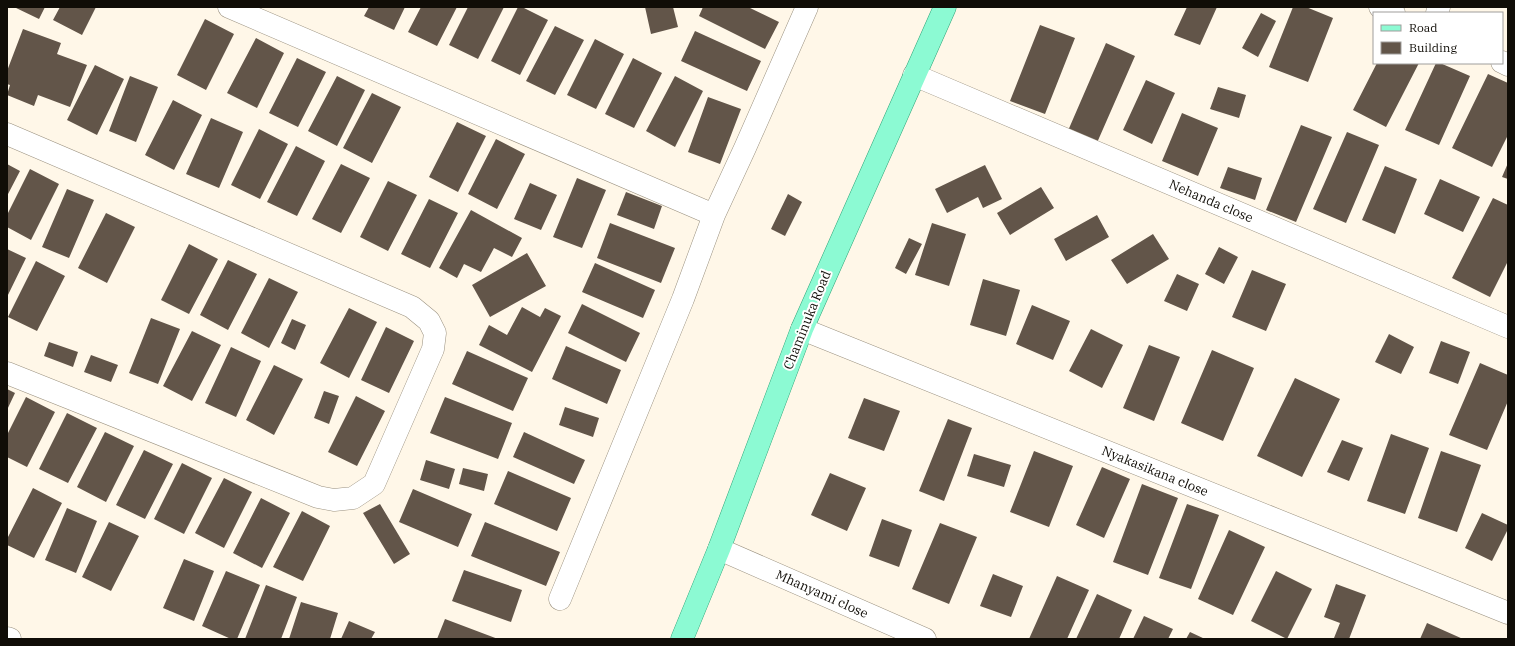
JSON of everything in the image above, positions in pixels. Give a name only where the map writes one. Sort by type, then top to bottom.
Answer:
[{"type":"main road","name":"Chaminuka Road","points":[[682,639],[719,549],[802,329],[945,7]]},
{"type":"street","points":[[230,7],[714,215]]},
{"type":"street","points":[[560,599],[683,299],[714,215],[807,7]]},
{"type":"street","points":[[1380,7],[1392,12]]},
{"type":"street","name":"Nehanda close","points":[[914,75],[1508,327]]},
{"type":"street","points":[[7,134],[412,307],[429,321],[435,333],[433,349],[374,484],[352,498],[334,500],[318,497],[7,373]]},
{"type":"street","name":"Nyakasikana close","points":[[802,329],[1508,613]]},
{"type":"street","name":"Mhanyami close","points":[[719,549],[925,639]]},
{"type":"building","points":[[14,7],[45,7],[39,19]]},
{"type":"building","points":[[60,7],[96,7],[82,35],[53,20]]},
{"type":"building","points":[[369,7],[405,7],[394,30],[364,16]]},
{"type":"building","points":[[421,7],[457,7],[437,46],[408,32]]},
{"type":"building","points":[[468,7],[504,7],[478,59],[449,45]]},
{"type":"building","points":[[518,7],[522,7],[548,20],[520,75],[491,61]]},
{"type":"building","points":[[645,7],[673,7],[678,27],[651,34]]},
{"type":"building","points":[[703,7],[748,7],[779,22],[765,49],[699,16]]},
{"type":"building","points":[[1187,7],[1217,7],[1200,45],[1174,35]]},
{"type":"building","points":[[1293,7],[1306,7],[1333,18],[1308,82],[1269,67]]},
{"type":"building","points":[[1261,13],[1276,21],[1258,57],[1242,48]]},
{"type":"building","points":[[205,19],[234,34],[206,90],[177,75]]},
{"type":"building","points":[[1040,25],[1075,38],[1045,114],[1010,101]]},
{"type":"building","points":[[555,26],[584,40],[555,95],[526,81]]},
{"type":"building","points":[[23,29],[61,43],[57,54],[87,65],[70,107],[38,95],[34,106],[7,95],[10,85],[7,84],[7,71]]},
{"type":"building","points":[[695,31],[761,61],[747,91],[681,61]]},
{"type":"building","points":[[256,38],[284,53],[257,108],[227,93]]},
{"type":"building","points":[[595,39],[624,54],[596,109],[567,95]]},
{"type":"building","points":[[1106,43],[1135,56],[1096,145],[1067,133]]},
{"type":"building","points":[[297,58],[326,72],[298,127],[269,113]]},
{"type":"building","points":[[633,58],[662,73],[634,128],[605,114]]},
{"type":"building","points":[[1376,64],[1418,64],[1386,127],[1353,110]]},
{"type":"building","points":[[1436,64],[1442,64],[1470,76],[1439,145],[1405,130]]},
{"type":"building","points":[[95,65],[124,79],[97,135],[67,120]]},
{"type":"building","points":[[1488,74],[1508,83],[1508,135],[1492,167],[1452,148]]},
{"type":"building","points":[[130,76],[158,87],[136,142],[109,131]]},
{"type":"building","points":[[337,76],[365,90],[337,146],[308,131]]},
{"type":"building","points":[[675,76],[703,91],[675,147],[646,131]]},
{"type":"building","points":[[1146,80],[1175,93],[1152,144],[1123,130]]},
{"type":"building","points":[[1218,87],[1246,95],[1239,118],[1210,109]]},
{"type":"building","points":[[372,93],[401,107],[372,163],[343,148]]},
{"type":"building","points":[[708,97],[741,109],[720,164],[688,152]]},
{"type":"building","points":[[173,100],[202,115],[174,170],[145,155]]},
{"type":"building","points":[[1182,113],[1218,128],[1198,176],[1162,161]]},
{"type":"building","points":[[211,118],[243,132],[219,188],[186,174]]},
{"type":"building","points":[[457,122],[486,136],[458,192],[429,177]]},
{"type":"building","points":[[1301,125],[1332,137],[1296,222],[1266,210]]},
{"type":"building","points":[[259,129],[288,144],[260,199],[231,185]]},
{"type":"building","points":[[1347,132],[1379,145],[1346,223],[1313,209]]},
{"type":"building","points":[[496,139],[525,154],[497,209],[468,194]]},
{"type":"building","points":[[296,146],[325,161],[297,216],[267,202]]},
{"type":"building","points":[[1508,163],[1508,179],[1502,177]]},
{"type":"building","points":[[7,164],[20,171],[7,196]]},
{"type":"building","points":[[341,164],[370,178],[341,233],[312,219]]},
{"type":"building","points":[[985,165],[1002,199],[983,208],[978,197],[947,213],[935,189]]},
{"type":"building","points":[[1385,166],[1417,179],[1395,234],[1362,220]]},
{"type":"building","points":[[1228,167],[1262,178],[1255,200],[1220,188]]},
{"type":"building","points":[[30,169],[59,184],[31,240],[7,227],[7,215]]},
{"type":"building","points":[[577,178],[606,190],[582,248],[553,237]]},
{"type":"building","points":[[1440,179],[1480,197],[1463,232],[1424,214]]},
{"type":"building","points":[[388,181],[417,195],[388,251],[360,237]]},
{"type":"building","points":[[530,183],[557,195],[541,230],[514,219]]},
{"type":"building","points":[[1041,187],[1054,208],[1010,235],[997,213]]},
{"type":"building","points":[[67,189],[94,200],[69,258],[42,247]]},
{"type":"building","points":[[626,192],[662,206],[654,229],[617,215]]},
{"type":"building","points":[[788,194],[802,202],[785,236],[771,229]]},
{"type":"building","points":[[1493,198],[1508,205],[1508,261],[1490,297],[1452,278]]},
{"type":"building","points":[[429,199],[458,213],[430,268],[401,254]]},
{"type":"building","points":[[471,210],[522,238],[512,257],[494,248],[481,272],[464,264],[457,278],[439,268]]},
{"type":"building","points":[[106,213],[135,227],[107,283],[78,268]]},
{"type":"building","points":[[1097,215],[1109,237],[1066,261],[1054,239]]},
{"type":"building","points":[[610,223],[675,248],[661,283],[597,258]]},
{"type":"building","points":[[932,223],[966,234],[949,286],[915,275]]},
{"type":"building","points":[[1153,234],[1169,259],[1127,284],[1111,260]]},
{"type":"building","points":[[909,238],[922,244],[906,274],[895,268]]},
{"type":"building","points":[[189,244],[218,259],[189,314],[161,300]]},
{"type":"building","points":[[1219,247],[1238,257],[1224,284],[1205,274]]},
{"type":"building","points":[[7,249],[26,258],[7,297]]},
{"type":"building","points":[[527,253],[546,286],[490,317],[472,285]]},
{"type":"building","points":[[228,260],[257,274],[228,330],[200,315]]},
{"type":"building","points":[[36,261],[65,276],[37,331],[8,317]]},
{"type":"building","points":[[595,263],[655,290],[643,318],[582,292]]},
{"type":"building","points":[[1252,270],[1286,284],[1266,331],[1232,317]]},
{"type":"building","points":[[1177,274],[1199,284],[1187,311],[1164,301]]},
{"type":"building","points":[[269,278],[298,292],[269,348],[241,333]]},
{"type":"building","points":[[983,279],[1020,290],[1006,336],[970,325]]},
{"type":"building","points":[[582,304],[640,333],[626,362],[568,333]]},
{"type":"building","points":[[1032,305],[1070,321],[1053,360],[1016,344]]},
{"type":"building","points":[[522,307],[540,317],[545,308],[561,316],[532,372],[479,345],[489,325],[507,335]]},
{"type":"building","points":[[349,308],[377,322],[349,378],[320,363]]},
{"type":"building","points":[[151,318],[180,329],[158,384],[129,373]]},
{"type":"building","points":[[292,319],[306,325],[295,350],[281,343]]},
{"type":"building","points":[[386,327],[414,341],[389,393],[361,380]]},
{"type":"building","points":[[1091,329],[1123,345],[1102,388],[1069,371]]},
{"type":"building","points":[[192,331],[221,345],[192,401],[163,386]]},
{"type":"building","points":[[1389,334],[1414,347],[1401,374],[1375,362]]},
{"type":"building","points":[[1441,341],[1470,352],[1458,384],[1429,373]]},
{"type":"building","points":[[49,342],[78,352],[73,367],[44,356]]},
{"type":"building","points":[[1149,345],[1180,357],[1154,421],[1123,408]]},
{"type":"building","points":[[566,346],[621,370],[607,404],[552,379]]},
{"type":"building","points":[[231,347],[261,361],[236,417],[205,403]]},
{"type":"building","points":[[1212,350],[1254,368],[1223,441],[1181,423]]},
{"type":"building","points":[[467,351],[528,378],[513,411],[452,384]]},
{"type":"building","points":[[91,355],[118,365],[111,382],[84,372]]},
{"type":"building","points":[[1480,363],[1508,375],[1508,401],[1487,450],[1449,435]]},
{"type":"building","points":[[274,365],[303,379],[274,435],[246,420]]},
{"type":"building","points":[[1295,378],[1340,399],[1302,477],[1257,456]]},
{"type":"building","points":[[7,389],[15,393],[7,410]]},
{"type":"building","points":[[324,391],[339,396],[329,424],[314,418]]},
{"type":"building","points":[[356,396],[385,411],[357,466],[328,452]]},
{"type":"building","points":[[26,397],[55,412],[27,467],[7,457],[7,435]]},
{"type":"building","points":[[445,397],[512,423],[498,459],[430,433]]},
{"type":"building","points":[[864,398],[900,411],[884,451],[848,438]]},
{"type":"building","points":[[565,407],[599,418],[593,437],[559,425]]},
{"type":"building","points":[[67,413],[97,428],[68,483],[39,469]]},
{"type":"building","points":[[948,419],[972,428],[944,501],[919,491]]},
{"type":"building","points":[[105,432],[134,446],[106,502],[77,487]]},
{"type":"building","points":[[524,432],[585,460],[574,484],[513,457]]},
{"type":"building","points":[[1391,434],[1429,448],[1405,514],[1367,501]]},
{"type":"building","points":[[1342,440],[1363,448],[1349,481],[1327,472]]},
{"type":"building","points":[[144,450],[173,464],[145,519],[116,505]]},
{"type":"building","points":[[1034,451],[1073,466],[1049,527],[1010,512]]},
{"type":"building","points":[[1441,451],[1481,465],[1457,532],[1418,518]]},
{"type":"building","points":[[974,454],[1011,465],[1004,487],[967,476]]},
{"type":"building","points":[[426,460],[455,469],[449,489],[420,480]]},
{"type":"building","points":[[182,463],[212,478],[184,534],[154,519]]},
{"type":"building","points":[[1102,467],[1130,479],[1104,538],[1076,525]]},
{"type":"building","points":[[463,468],[488,474],[484,491],[459,484]]},
{"type":"building","points":[[508,471],[571,498],[557,531],[494,504]]},
{"type":"building","points":[[830,473],[866,488],[847,531],[811,515]]},
{"type":"building","points":[[224,478],[252,492],[224,548],[195,533]]},
{"type":"building","points":[[1142,484],[1178,498],[1148,575],[1113,562]]},
{"type":"building","points":[[33,488],[62,503],[34,558],[7,545],[7,539]]},
{"type":"building","points":[[413,489],[472,514],[458,547],[399,522]]},
{"type":"building","points":[[261,498],[290,513],[262,568],[233,553]]},
{"type":"building","points":[[380,504],[410,554],[394,564],[363,513]]},
{"type":"building","points":[[1187,504],[1219,515],[1191,589],[1159,578]]},
{"type":"building","points":[[67,508],[97,521],[76,573],[45,560]]},
{"type":"building","points":[[302,511],[330,526],[303,581],[273,567]]},
{"type":"building","points":[[1482,513],[1508,525],[1508,529],[1492,561],[1465,548]]},
{"type":"building","points":[[882,519],[912,530],[899,567],[869,556]]},
{"type":"building","points":[[109,522],[139,536],[111,591],[82,577]]},
{"type":"building","points":[[485,522],[560,552],[546,586],[471,556]]},
{"type":"building","points":[[940,523],[977,537],[949,604],[912,589]]},
{"type":"building","points":[[1229,530],[1265,547],[1233,615],[1198,599]]},
{"type":"building","points":[[184,559],[214,571],[194,621],[163,608]]},
{"type":"building","points":[[464,570],[522,590],[511,622],[452,601]]},
{"type":"building","points":[[226,571],[260,585],[237,639],[231,639],[202,626]]},
{"type":"building","points":[[1276,571],[1312,589],[1287,639],[1251,621]]},
{"type":"building","points":[[993,574],[1023,586],[1011,617],[980,606]]},
{"type":"building","points":[[1057,576],[1089,590],[1067,639],[1029,639]]},
{"type":"building","points":[[1336,584],[1366,595],[1349,639],[1334,638],[1340,623],[1324,617]]},
{"type":"building","points":[[266,585],[297,597],[281,639],[245,639]]},
{"type":"building","points":[[1097,594],[1132,610],[1119,639],[1076,639]]},
{"type":"building","points":[[301,602],[338,613],[330,639],[289,639]]},
{"type":"building","points":[[1144,616],[1173,629],[1168,639],[1133,639]]},
{"type":"building","points":[[445,619],[498,639],[437,639]]},
{"type":"building","points":[[349,621],[375,632],[371,639],[341,639]]},
{"type":"building","points":[[1427,623],[1463,639],[1420,639]]},
{"type":"building","points":[[1190,632],[1205,639],[1186,639]]}]
